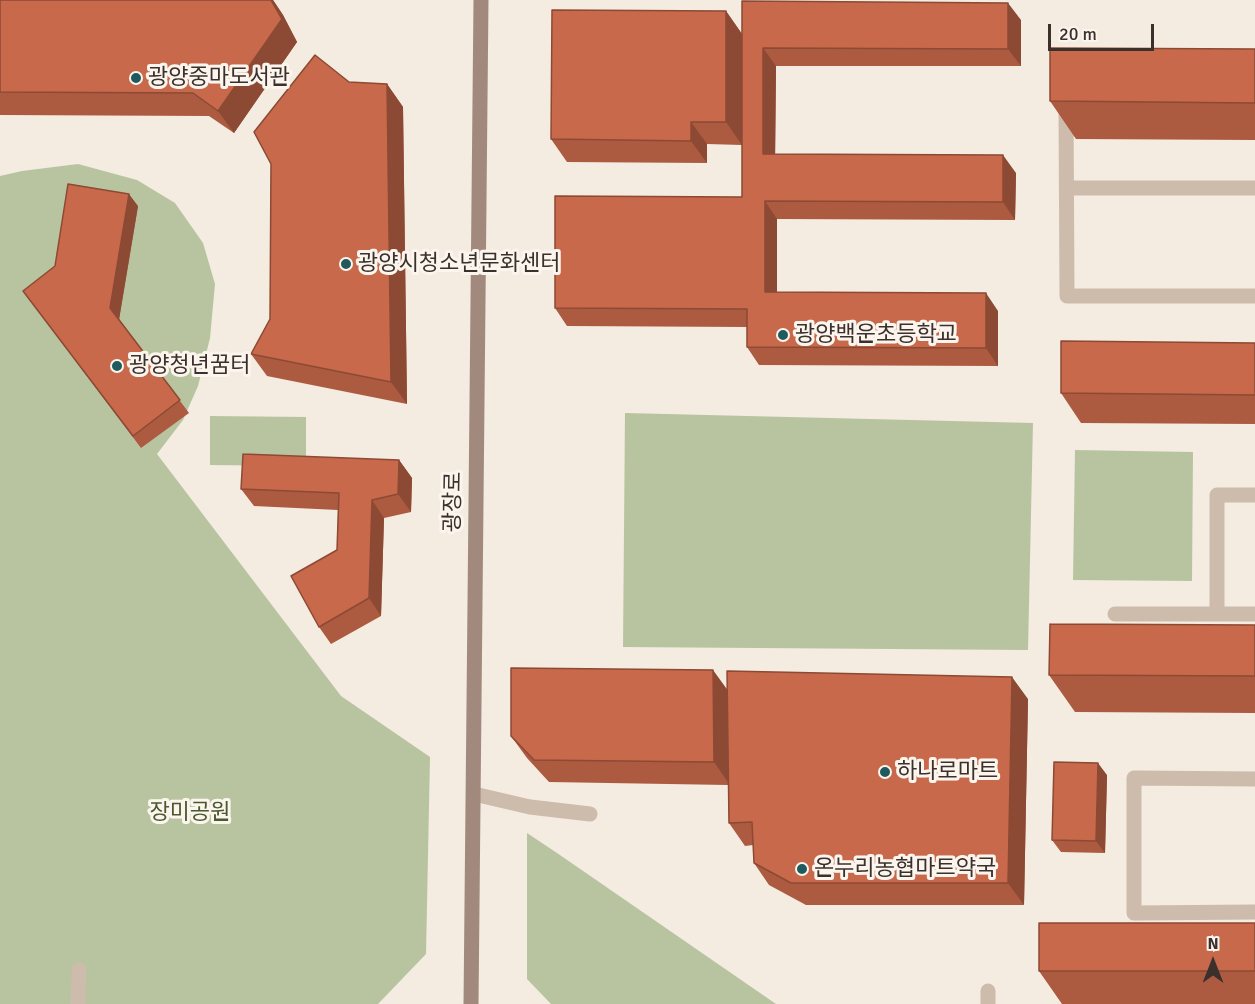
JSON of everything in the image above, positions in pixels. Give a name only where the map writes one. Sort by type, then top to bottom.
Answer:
[{"type":"street","name":"광장로","points":[[471,1004],[481,0]]},
{"type":"lane","points":[[1066,93],[1067,296],[1255,296]]},
{"type":"lane","points":[[1067,188],[1255,188]]},
{"type":"lane","points":[[1217,614],[1217,495],[1255,495]]},
{"type":"lane","points":[[1115,614],[1255,614]]},
{"type":"lane","points":[[1255,779],[1134,778],[1134,913],[1255,912]]},
{"type":"lane","points":[[474,794],[530,807],[590,814]]},
{"type":"lane","points":[[78,1004],[79,970]]},
{"type":"green space","name":"장미공원","points":[[78,164],[137,180],[175,203],[203,243],[215,284],[210,338],[198,386],[183,420],[157,454],[341,696],[430,757],[426,954],[378,1004],[0,1004],[0,176]]},
{"type":"green space","points":[[625,413],[1033,423],[1028,650],[623,647]]},
{"type":"green space","points":[[210,416],[306,417],[306,466],[210,465]]},
{"type":"green space","points":[[1075,450],[1193,452],[1192,581],[1073,580]]},
{"type":"green space","points":[[527,833],[776,1004],[551,1004],[527,979]]},
{"type":"building","name":"광양중마도서관","points":[[0,0],[271,0],[282,19],[218,111],[193,93],[0,92]]},
{"type":"building","points":[[742,1],[1008,3],[1008,49],[763,48],[763,154],[1003,155],[1003,202],[765,201],[765,292],[986,293],[986,348],[747,347],[747,309],[555,308],[555,196],[742,197]]},
{"type":"building","points":[[552,10],[726,11],[726,122],[691,122],[691,141],[551,139]]},
{"type":"building","points":[[1050,48],[1255,49],[1255,103],[1050,101]]},
{"type":"building","name":"광양시청소년문화센터","points":[[315,55],[349,82],[387,84],[391,382],[251,354],[270,319],[271,164],[254,132]]},
{"type":"building","name":"광양청년꿈터","points":[[68,184],[129,194],[110,308],[180,400],[133,436],[23,291],[55,266]]},
{"type":"building","points":[[1061,341],[1255,343],[1255,395],[1061,393]]},
{"type":"building","points":[[243,454],[399,460],[398,494],[372,500],[369,598],[319,627],[291,576],[337,550],[339,493],[241,489]]},
{"type":"building","points":[[1050,624],[1255,625],[1255,676],[1049,675]]},
{"type":"building","points":[[511,668],[713,670],[714,762],[534,760],[511,736]]},
{"type":"building","name":"하나로마트","points":[[727,671],[1012,677],[1008,883],[791,883],[754,863],[752,822],[729,823]]},
{"type":"building","points":[[1054,762],[1098,763],[1096,841],[1052,840]]},
{"type":"building","points":[[1039,923],[1255,923],[1255,971],[1039,971]]},
{"type":"place","name":"광양중마도서관","points":[[136,78]]},
{"type":"place","name":"광양시청소년문화센터","points":[[346,264]]},
{"type":"place","name":"광양백운초등학교","points":[[783,335]]},
{"type":"place","name":"광양청년꿈터","points":[[117,366]]},
{"type":"place","name":"하나로마트","points":[[885,772]]},
{"type":"place","name":"온누리농협마트약국","points":[[802,869]]}]
